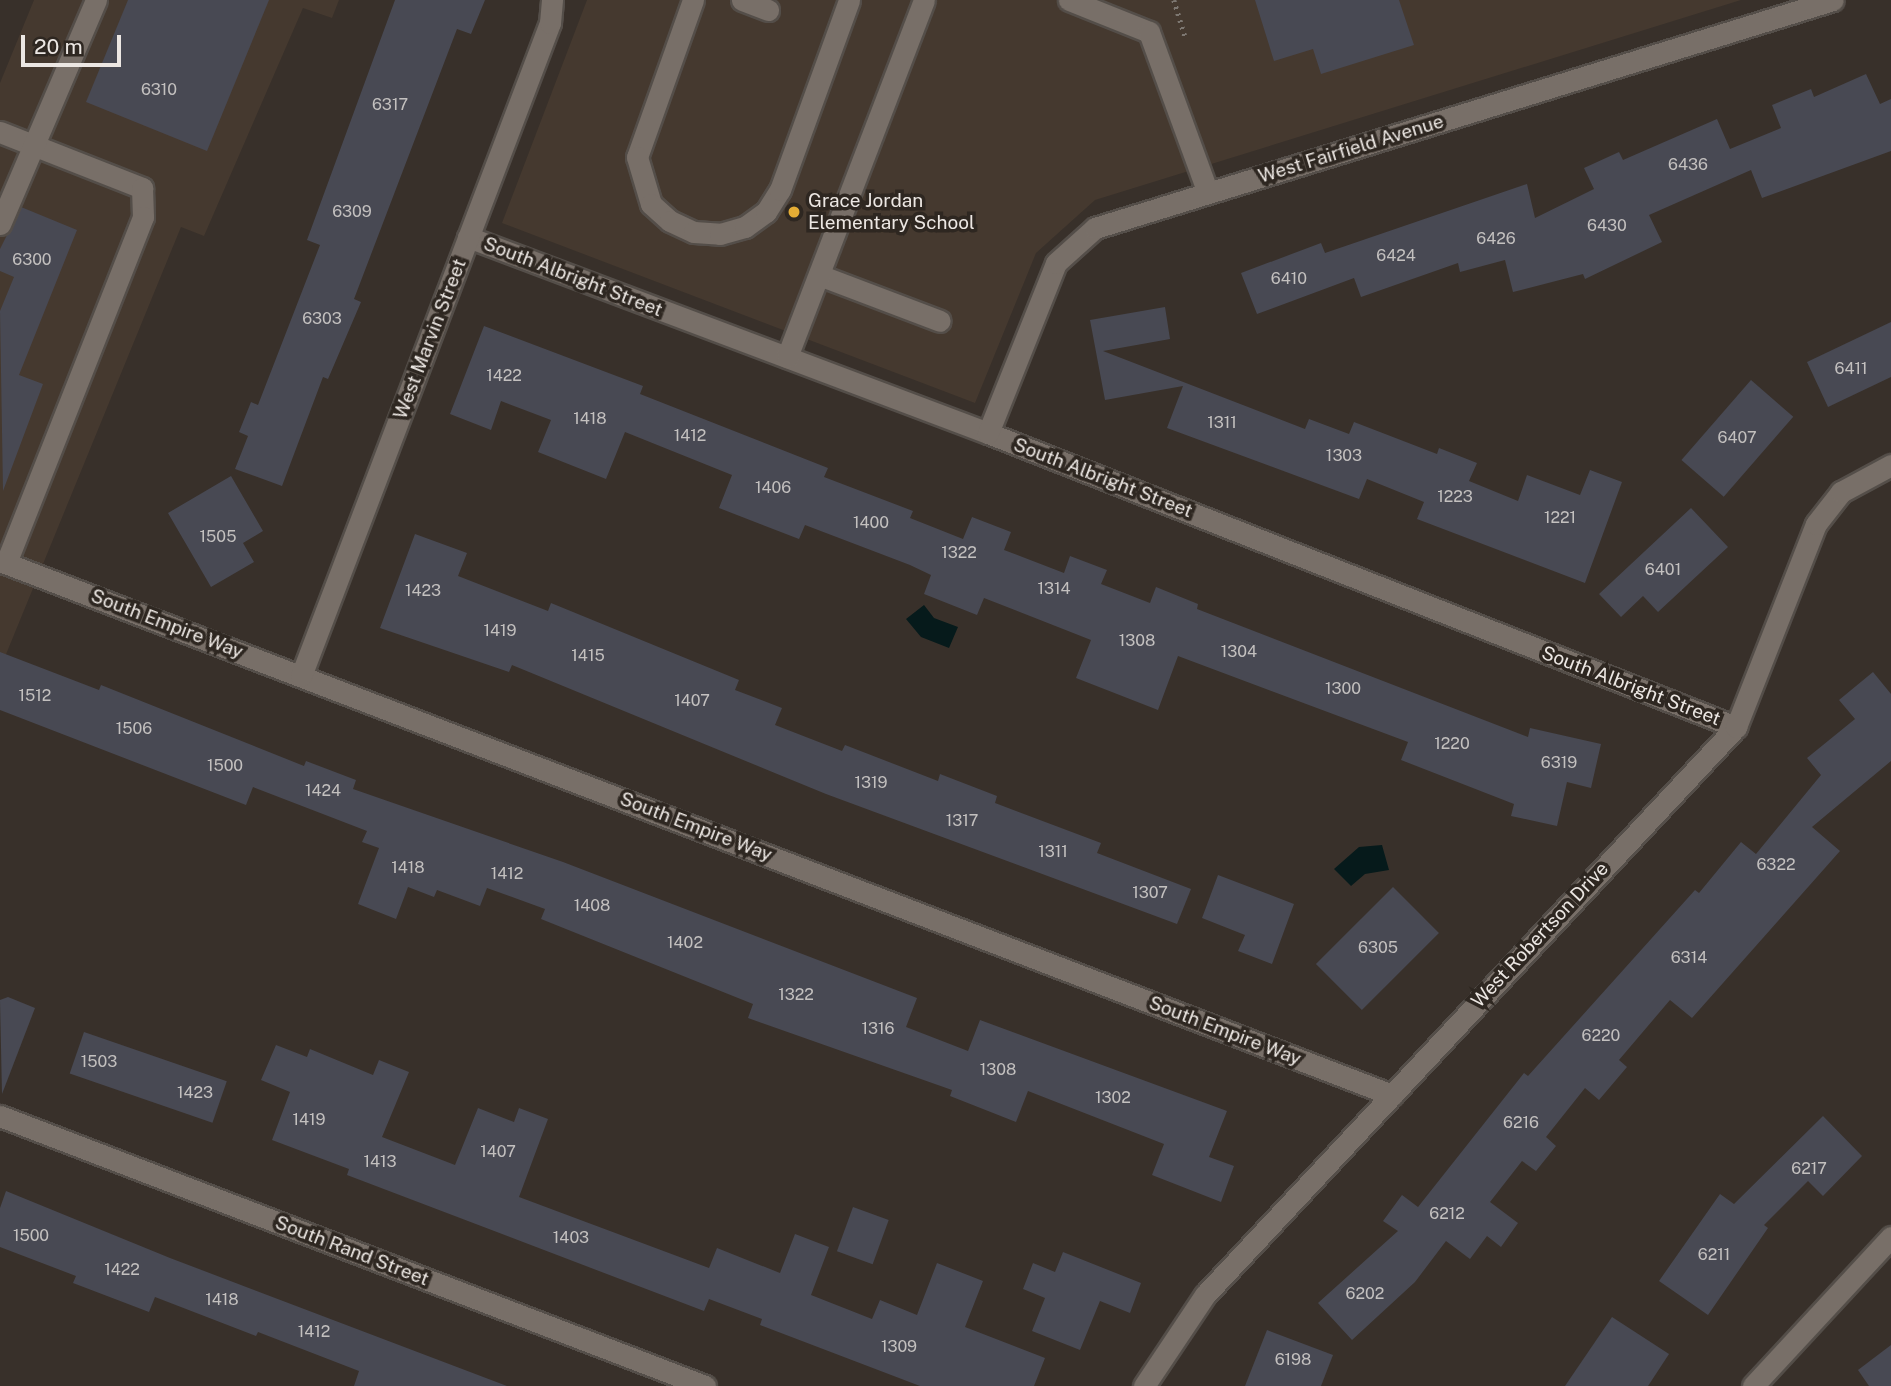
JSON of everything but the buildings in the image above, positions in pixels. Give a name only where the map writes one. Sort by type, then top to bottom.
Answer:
[{"type":"street","points":[[0,224],[96,0]]},
{"type":"street","name":"West Marvin Street","points":[[301,676],[550,23],[552,0]]},
{"type":"street","points":[[693,0],[637,157],[651,204],[670,221],[694,232],[720,234],[766,212],[780,190],[849,0]]},
{"type":"street","points":[[742,0],[768,10]]},
{"type":"street","points":[[787,357],[924,0]]},
{"type":"street","points":[[1069,0],[1149,32],[1208,193]]},
{"type":"street","name":"West Fairfield Avenue","points":[[988,433],[1056,263],[1095,228],[1833,0]]},
{"type":"street","points":[[0,132],[142,188],[143,217],[3,562]]},
{"type":"street","name":"South Albright Street","points":[[468,237],[988,433],[1736,727]]},
{"type":"street","points":[[819,275],[940,321]]},
{"type":"street","name":"West Robertson Drive","points":[[1144,1386],[1205,1295],[1736,727],[1816,524],[1841,492],[1891,465]]},
{"type":"street","name":"South Empire Way","points":[[3,562],[1392,1094]]},
{"type":"street","name":"South Rand Street","points":[[0,1116],[705,1386]]},
{"type":"street","points":[[1753,1386],[1891,1237]]},
{"type":"path","points":[[1174,0],[1185,36]]},
{"type":"shaded area","points":[[34,0],[339,0],[332,18],[303,8],[204,236],[181,227],[0,669],[0,83]]},
{"type":"shaded area","name":"Grace Jordan Elementary School","points":[[587,0],[1741,0],[1095,200],[1036,253],[975,403],[502,223]]},
{"type":"shaded area","points":[[924,605],[934,618],[958,627],[949,648],[921,637],[906,619]]},
{"type":"shaded area","points":[[1382,845],[1389,870],[1365,874],[1351,886],[1334,869],[1359,847]]},
{"type":"place","name":"Grace Jordan Elementary School","points":[[794,212]]}]
